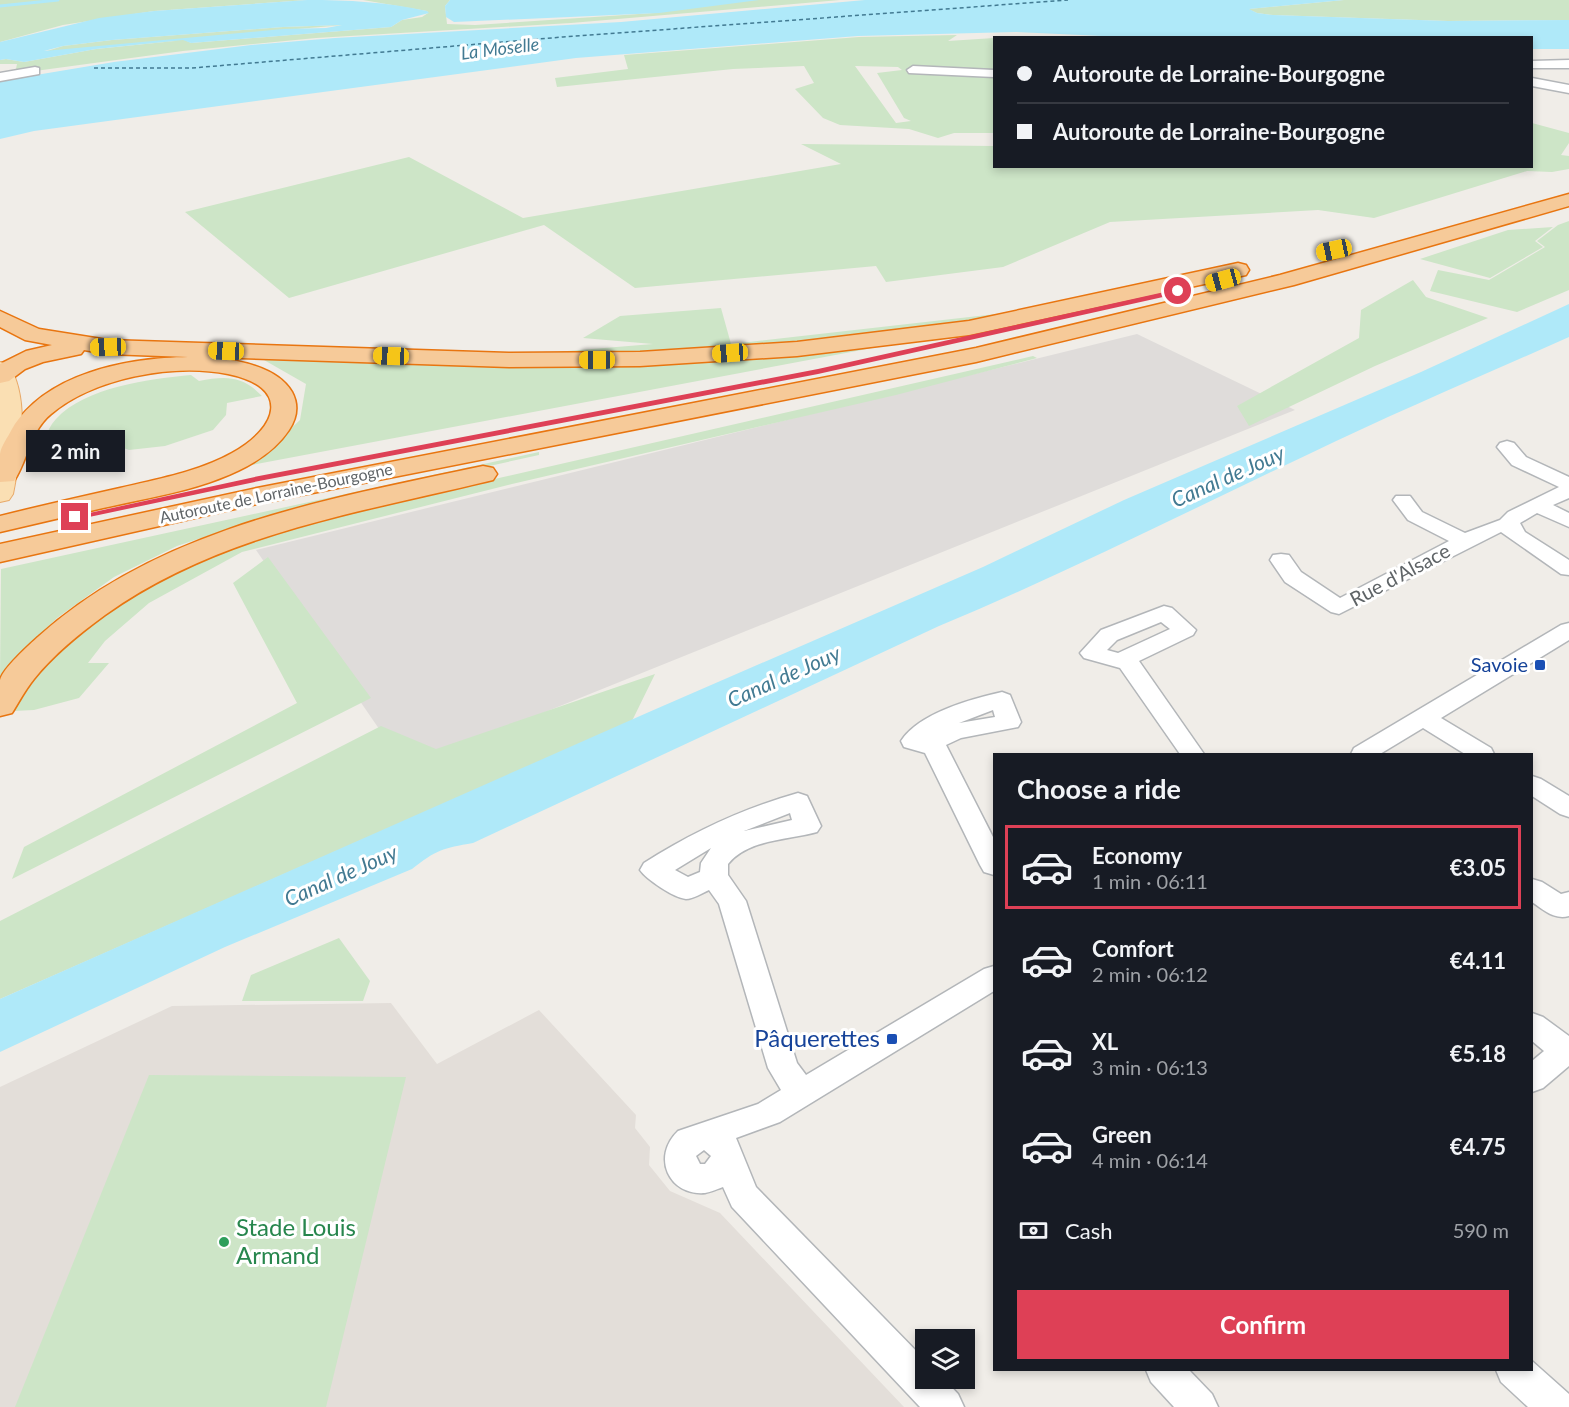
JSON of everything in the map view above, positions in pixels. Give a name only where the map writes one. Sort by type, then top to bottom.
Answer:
[{"type":"highway","name":"Autoroute de Lorraine-Bourgogne","points":[[0,534],[259,479],[818,372],[1200,286],[1569,186]]},
{"type":"highway","name":"Autoroute de Lorraine-Bourgogne","points":[[0,553],[268,494],[976,355],[1286,280],[1569,200]]},
{"type":"highway","points":[[1,373],[23,360],[39,355],[81,348],[108,347],[509,360],[640,359],[797,349],[969,328],[1334,250]]},
{"type":"highway","points":[[0,318],[33,335],[108,347]]},
{"type":"highway","points":[[0,706],[10,686],[55,637],[106,597],[156,568],[223,539],[294,517],[940,370],[976,355]]},
{"type":"highway","points":[[0,524],[174,484],[227,466],[255,450],[275,433],[284,419],[286,405],[280,390],[264,378],[231,368],[177,364],[123,372],[78,387],[42,408],[23,433],[2,485]]},
{"type":"main road","points":[[1,373],[9,405],[2,485]]},
{"type":"street","points":[[1533,65],[1569,64]]},
{"type":"street","points":[[913,70],[993,74]]},
{"type":"street","points":[[0,77],[35,71]]},
{"type":"street","points":[[1533,82],[1569,89]]},
{"type":"street","points":[[1507,447],[1519,461],[1569,484]]},
{"type":"street","name":"Rue d'Alsace","points":[[1281,560],[1293,577],[1339,607],[1464,541],[1492,528],[1510,526],[1509,522],[1515,516],[1569,490]]},
{"type":"street","name":"Rue d'Alsace","points":[[1403,500],[1415,516],[1464,541]]},
{"type":"street","points":[[1537,505],[1569,521]]},
{"type":"street","points":[[1510,526],[1518,536],[1569,569]]},
{"type":"street","points":[[1164,613],[1185,630],[1133,654],[1119,661],[1092,652],[1109,635],[1164,613]]},
{"type":"street","points":[[1122,630],[1133,654],[1191,753]]},
{"type":"street","points":[[1365,753],[1569,630]]},
{"type":"street","points":[[1424,718],[1480,753]]},
{"type":"street","points":[[933,743],[993,863]]},
{"type":"street","points":[[1533,786],[1569,808]]},
{"type":"street","points":[[714,877],[687,889],[654,870],[695,843],[722,841],[714,877],[732,901],[783,1068],[801,1093]]},
{"type":"street","points":[[1533,891],[1561,908],[1569,902]]},
{"type":"street","points":[[945,1407],[744,1197],[724,1190],[716,1157],[769,1113],[993,978]]},
{"type":"street","points":[[1533,1026],[1568,1050],[1533,1078]]},
{"type":"street","points":[[1168,1371],[1199,1407]]},
{"type":"street","points":[[1515,1371],[1556,1407]]},
{"type":"shaded area","points":[[1137,334],[1295,410],[406,768],[256,550]]},
{"type":"shaded area","points":[[391,1003],[437,1064],[539,1010],[636,1115],[635,1128],[650,1147],[649,1165],[670,1191],[720,1213],[904,1407],[0,1407],[0,1087],[172,1006]]},
{"type":"green space","points":[[0,0],[307,0],[154,11],[63,25],[0,42]]},
{"type":"green space","points":[[363,0],[450,0],[445,6],[447,24],[475,25],[654,13],[724,0],[840,0],[571,23],[316,38],[183,51],[35,71],[20,72],[16,69],[17,64],[0,64],[0,60],[6,59],[24,62],[96,49],[175,41],[44,52],[63,46],[112,40],[283,27],[344,25],[183,39],[191,43],[391,27],[402,20],[422,17],[428,13]]},
{"type":"green space","points":[[1344,0],[1569,0],[1569,20],[1448,21],[1273,15],[1248,9]]},
{"type":"green space","points":[[957,35],[948,41],[993,38],[993,133],[954,133],[938,138],[909,129],[840,125],[823,118],[795,89],[814,83],[804,66],[733,69],[557,87],[555,78],[628,69],[624,55],[859,37]],"holes":[[[855,66],[898,67],[902,70],[877,73],[904,118],[911,121],[896,123]]]},
{"type":"green space","points":[[1533,123],[1569,133],[1569,143],[1561,155],[1569,156],[1569,169],[1552,172],[1527,171],[1374,218],[1318,210],[1110,222],[1003,267],[886,282],[876,266],[635,288],[544,225],[289,298],[185,212],[409,157],[523,218],[841,164],[801,144],[993,146],[993,168],[1533,168]]},
{"type":"green space","points":[[1569,221],[1569,290],[1517,312],[1430,291],[1438,270],[1489,280],[1545,247],[1537,241],[1558,225]]},
{"type":"green space","points":[[1553,227],[1535,241],[1543,247],[1490,278],[1420,259],[1508,230]]},
{"type":"green space","points":[[1413,280],[1426,297],[1488,318],[1375,366],[1249,426],[1237,406],[1359,338],[1361,310]]},
{"type":"green space","points":[[721,308],[731,344],[1023,311],[928,329],[783,347],[686,354],[543,353],[653,344],[583,338],[620,316]]},
{"type":"green space","points":[[883,346],[252,465],[300,420],[306,384],[264,360],[639,367]]},
{"type":"green space","points":[[1033,356],[1037,358],[896,395],[512,484],[242,552],[149,603],[105,641],[88,663],[109,663],[79,698],[34,710],[14,711],[27,683],[88,623],[187,562],[315,520]]},
{"type":"green space","points":[[191,375],[199,381],[225,378],[240,381],[255,389],[262,396],[227,403],[226,415],[213,430],[165,446],[129,450],[112,444],[92,453],[42,462],[49,428],[68,408],[84,399],[119,386]]},
{"type":"green space","points":[[539,452],[539,455],[276,513],[177,546],[114,577],[57,618],[0,676],[1,569]]},
{"type":"green space","points":[[268,557],[371,698],[12,879],[24,847],[297,703],[233,583]]},
{"type":"green space","points":[[655,674],[632,721],[0,999],[0,921],[381,726],[436,749]]},
{"type":"green space","points":[[339,938],[370,981],[363,1001],[242,1001],[251,975]]},
{"type":"green space","name":"Stade Louis Armand","points":[[149,1075],[406,1077],[326,1407],[15,1407]]},
{"type":"water","points":[[322,0],[382,4],[429,13],[402,20],[391,27],[191,43],[183,40],[96,49],[24,62],[0,60],[0,42],[99,18],[154,11]],"holes":[[[342,25],[326,28],[283,29],[44,51],[63,46],[112,40],[283,27]]]},
{"type":"water","points":[[450,0],[759,0],[659,13],[454,22],[446,17],[445,6]]},
{"type":"water","name":"La Moselle","points":[[865,0],[1344,0],[1249,9],[1257,13],[1273,15],[1448,21],[1569,20],[1569,49],[1533,49],[1533,36],[1102,36],[1016,32],[858,36],[576,58],[34,131],[0,139],[0,81],[114,62],[251,45],[621,22]]},
{"type":"water","name":"Canal de Jouy","points":[[1569,304],[1569,337],[1373,424],[1079,564],[939,626],[473,843],[440,851],[412,869],[225,947],[0,1052],[0,999],[983,567],[1124,500],[1421,372]]},
{"type":"waterway","points":[[0,6],[58,0]]},
{"type":"ferry route","points":[[94,68],[192,68],[563,37],[1068,0]]},
{"type":"place","name":"Savoie","points":[[1540,665]]},
{"type":"place","name":"Pâquerettes","points":[[892,1039]]},
{"type":"place","name":"Stade Louis Armand","points":[[224,1242]]},
{"type":"route","points":[[75,517],[259,479],[818,372],[1178,291]]}]
